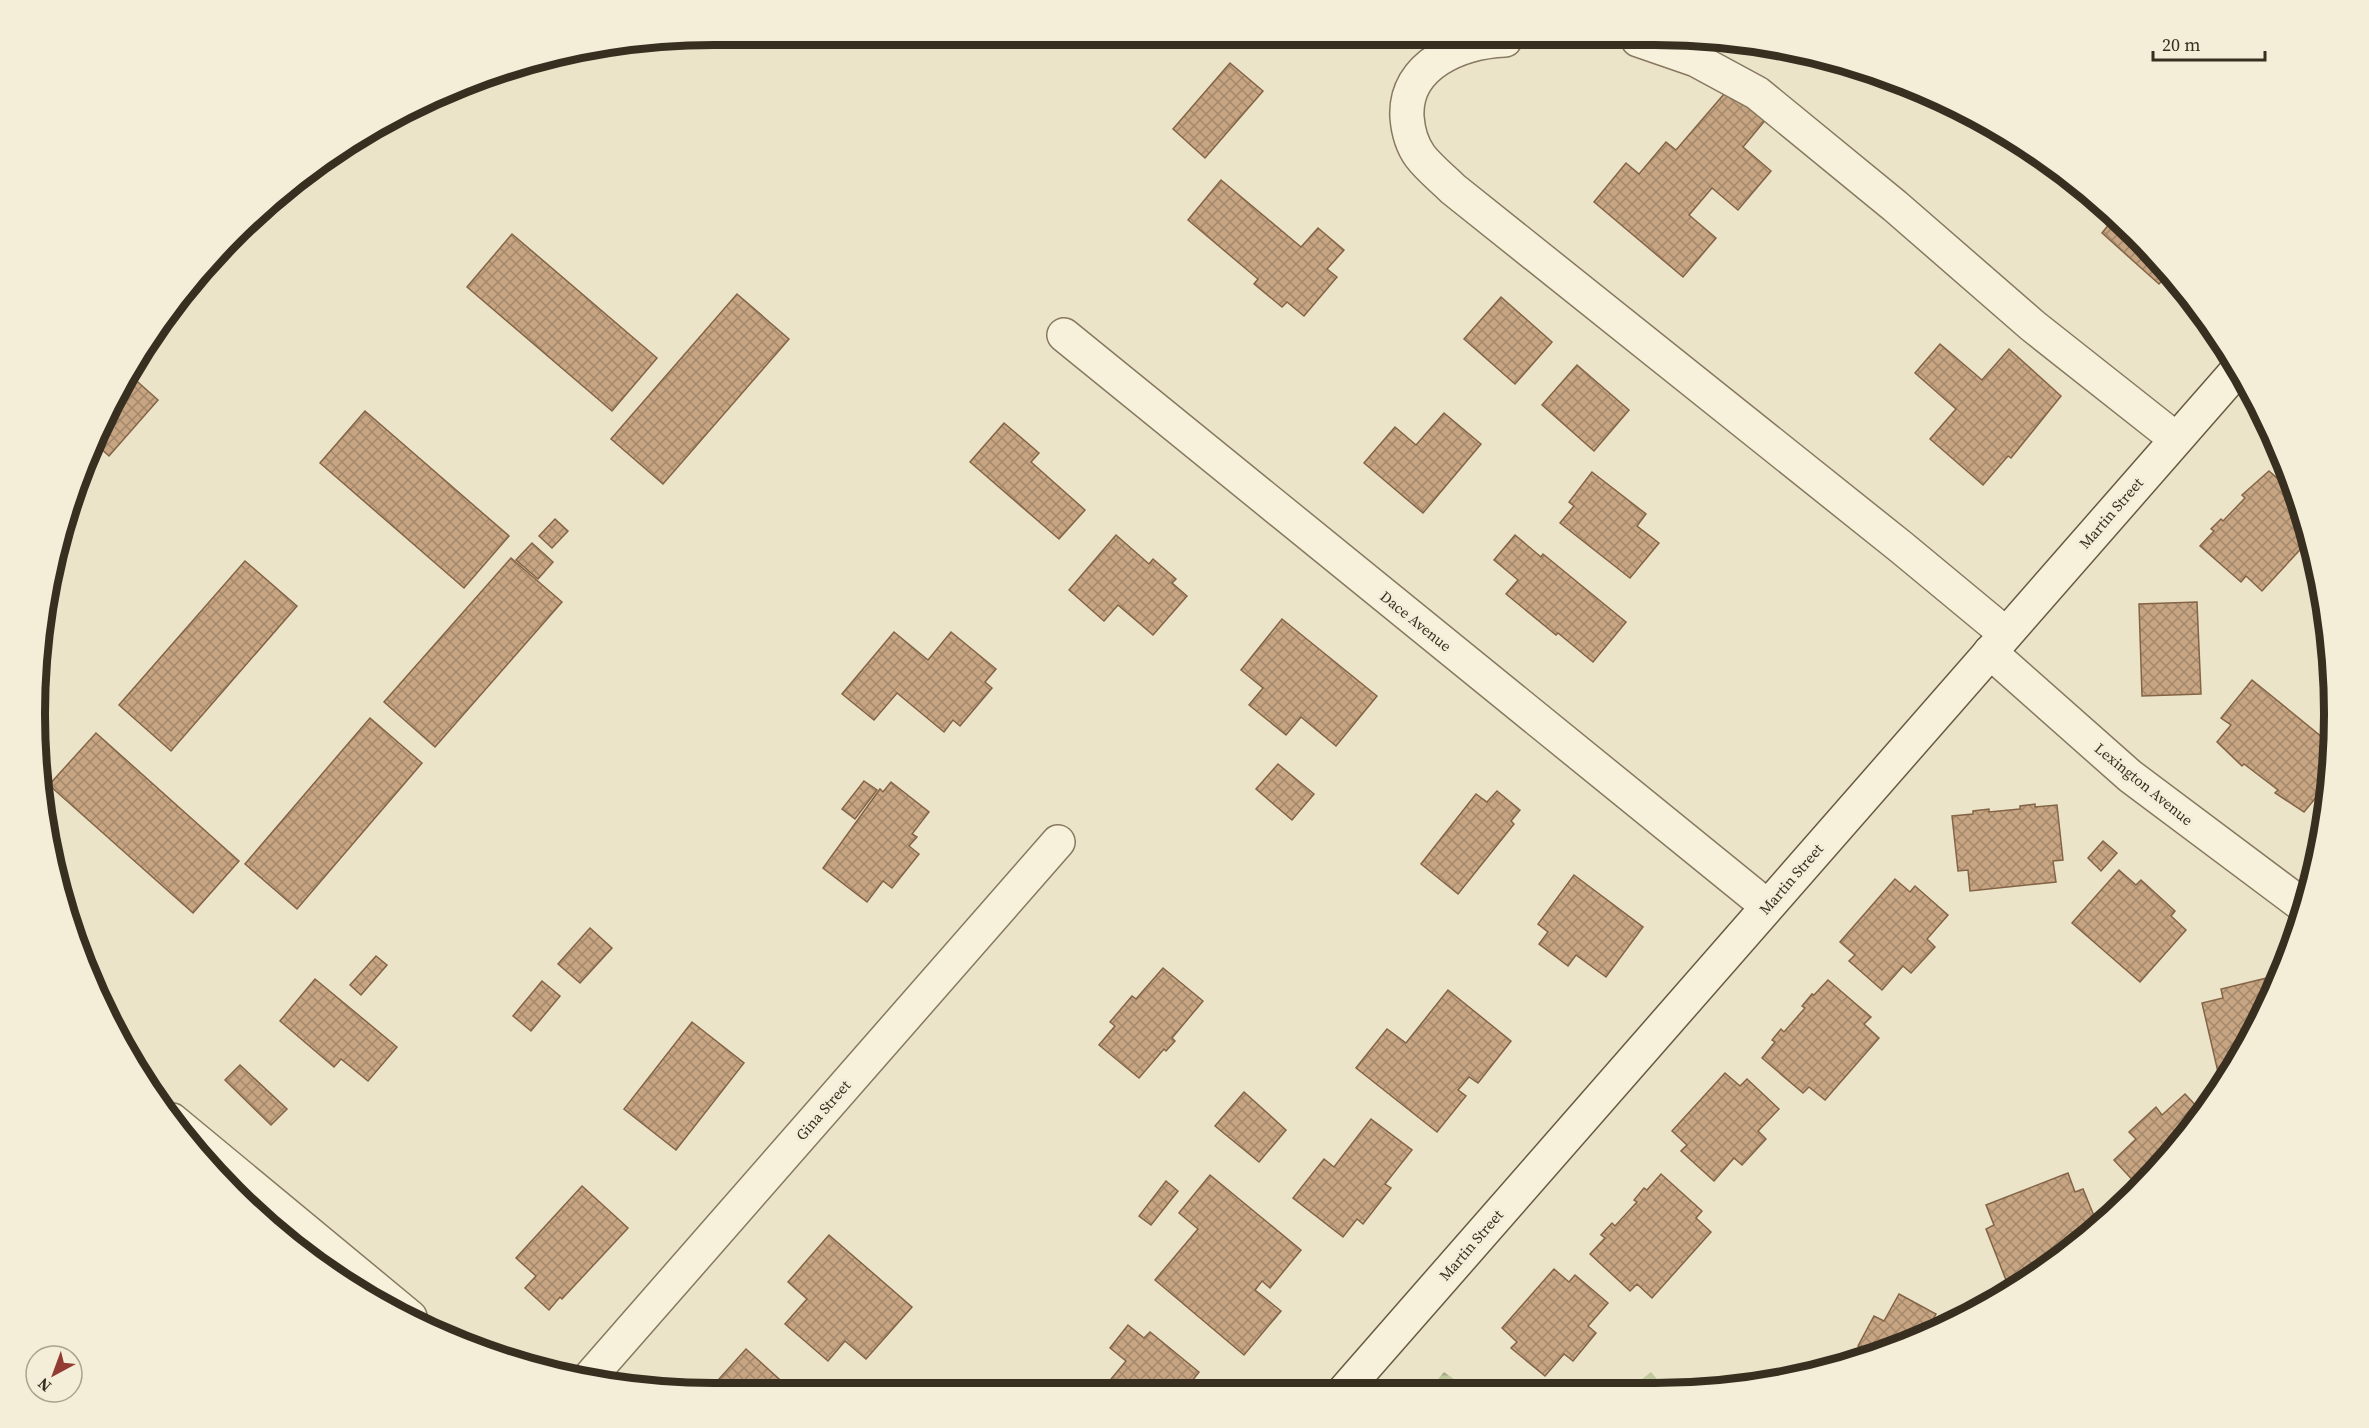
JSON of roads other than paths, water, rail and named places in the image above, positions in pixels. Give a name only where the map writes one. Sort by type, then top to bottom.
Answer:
[{"type":"street","name":"Lexington Avenue","points":[[1478,45],[1461,48],[1428,66],[1417,76],[1406,106],[1407,129],[1419,155],[1453,189],[1892,539],[2130,776],[2297,901]]},
{"type":"street","points":[[1652,45],[1696,60],[1757,93],[1895,206],[2032,326],[2176,439]]},
{"type":"street","name":"Dace Avenue","points":[[1064,334],[1767,906]]},
{"type":"street","name":"Martin Street","points":[[1351,1383],[2232,376]]},
{"type":"street","name":"Gina Street","points":[[594,1372],[1058,842]]},
{"type":"street","points":[[204,1146],[385,1296]]}]
